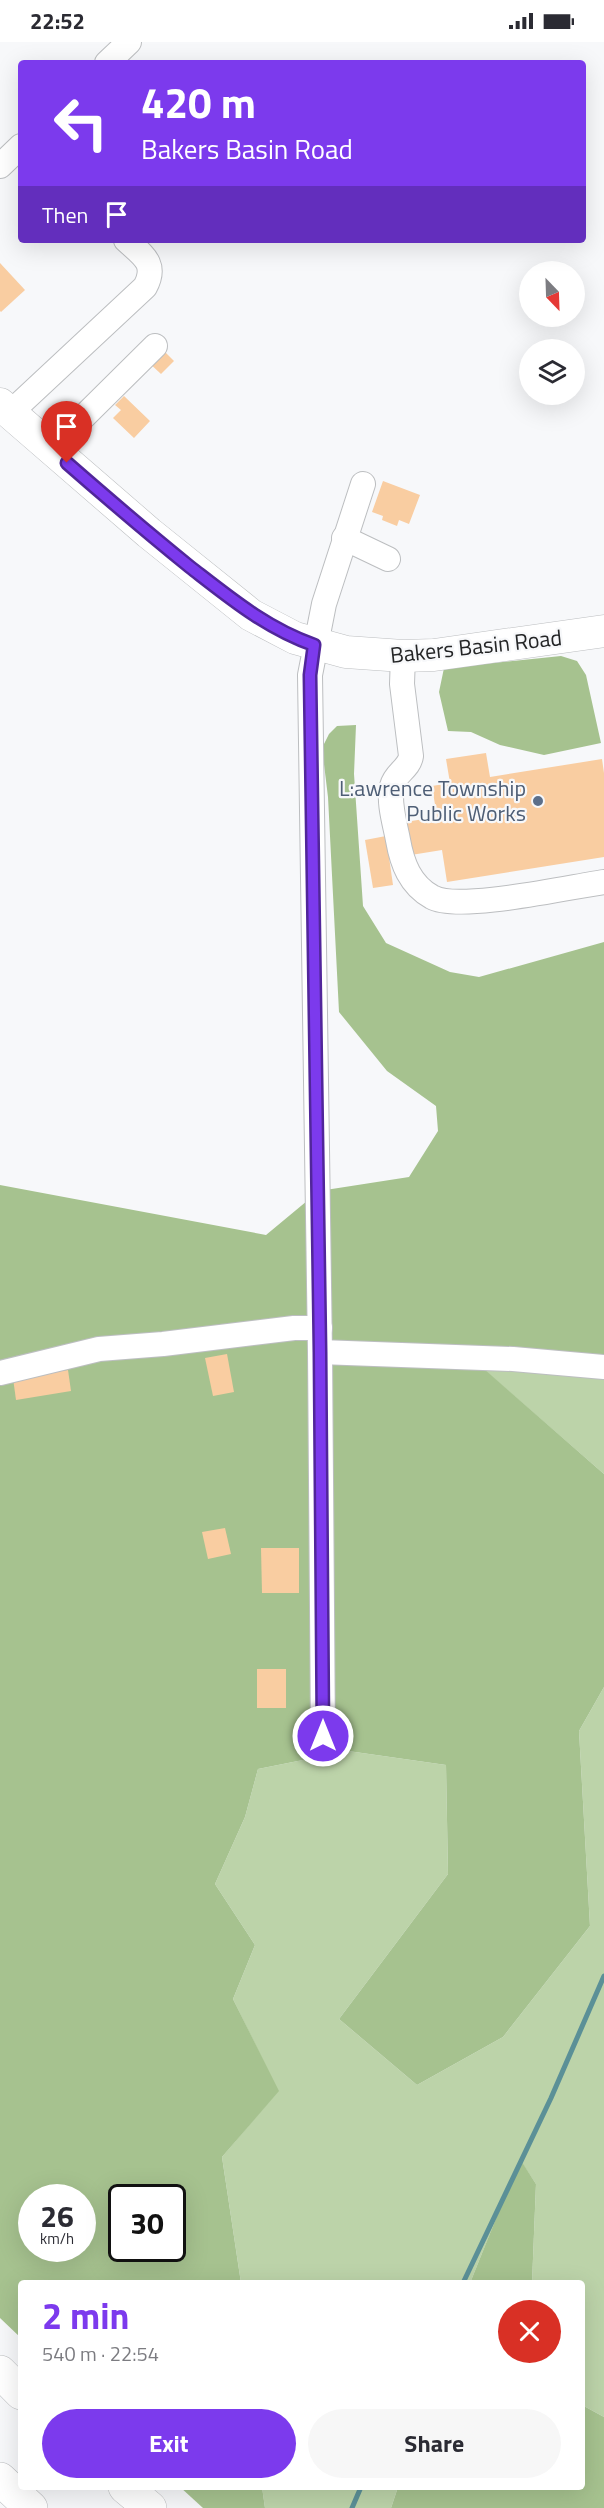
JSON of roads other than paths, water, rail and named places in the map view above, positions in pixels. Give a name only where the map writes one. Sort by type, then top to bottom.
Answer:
[{"type":"highway","points":[[0,2372],[18,2390]]},
{"type":"highway","points":[[0,2479],[31,2508]]},
{"type":"highway","points":[[129,2490],[150,2508]]},
{"type":"main road","name":"Bakers Basin Road","points":[[5,409],[149,533],[251,615],[295,638],[314,645],[362,655],[403,657],[434,655],[604,631]]},
{"type":"street","points":[[110,60],[129,42]]},
{"type":"street","points":[[0,166],[18,149]]},
{"type":"street","points":[[5,409],[145,286],[150,278],[150,267],[147,260],[129,243]]},
{"type":"street","points":[[51,449],[155,346]]},
{"type":"street","points":[[323,1736],[320,1328],[310,675],[314,645],[324,604],[363,484]]},
{"type":"street","points":[[344,538],[388,559]]},
{"type":"street","points":[[403,657],[402,684],[411,756],[408,765],[393,782],[391,797],[401,858],[412,881],[432,897],[457,903],[604,882]]},
{"type":"street","points":[[0,1373],[99,1349],[163,1344],[294,1328],[320,1328]]},
{"type":"street","points":[[320,1352],[513,1359],[604,1367]]},
{"type":"waterway","points":[[464,2280],[551,2098],[604,1976]]},
{"type":"waterway","points":[[352,2508],[360,2490]]},
{"type":"place","name":"L:awrence Township Public Works","points":[[538,801]]}]
